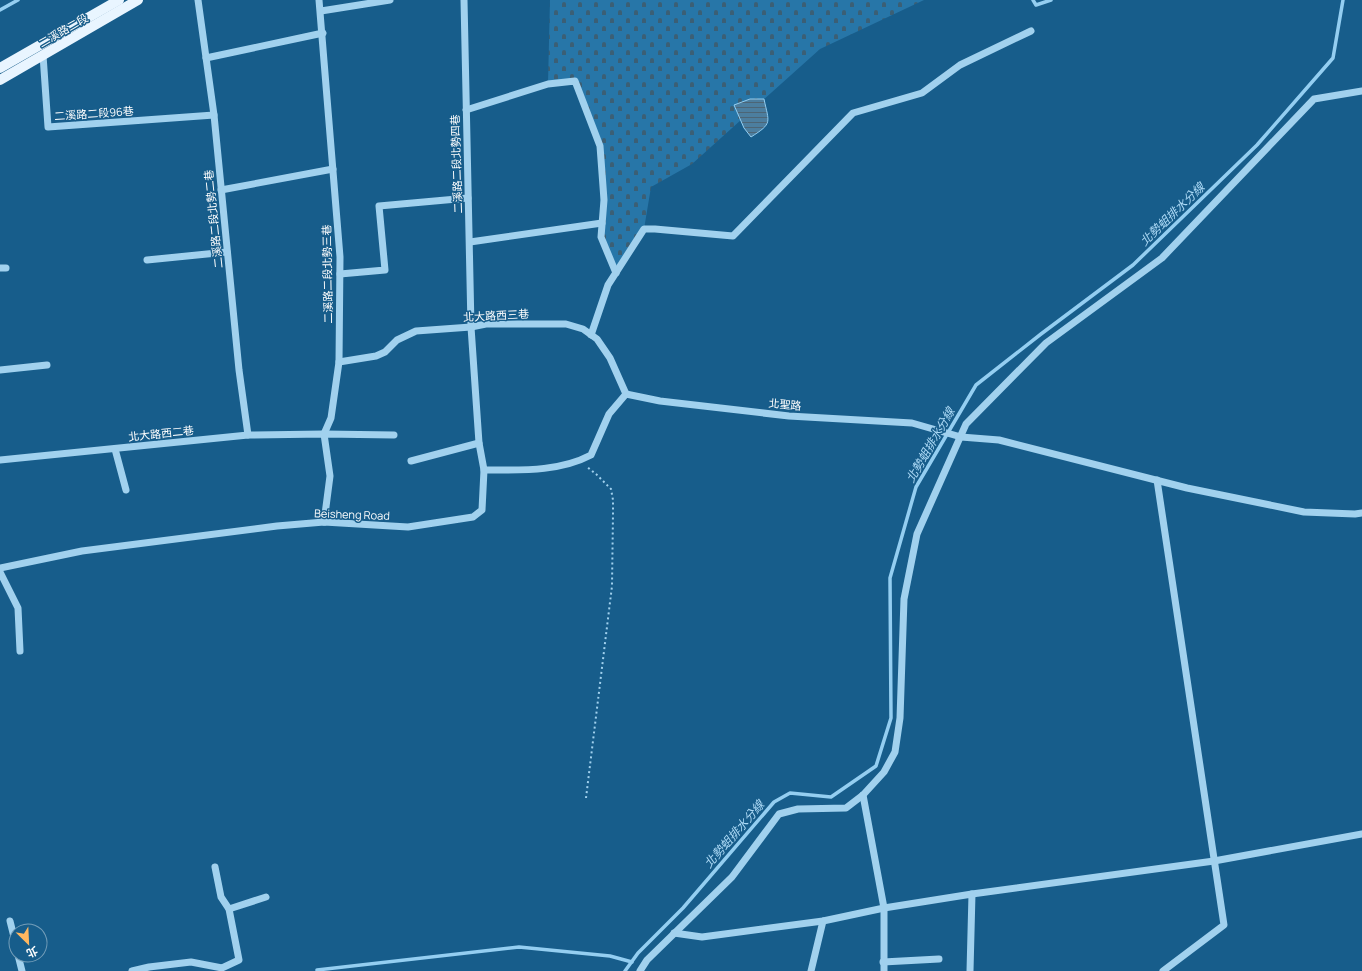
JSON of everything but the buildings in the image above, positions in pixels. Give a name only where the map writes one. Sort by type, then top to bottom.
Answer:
[{"type":"main road","name":"二溪路二段","points":[[0,68],[120,0]]},
{"type":"main road","name":"二溪路二段","points":[[0,80],[138,0]]},
{"type":"street","name":"二溪路二段北勢二巷","points":[[198,0],[214,115],[239,370],[248,435]]},
{"type":"street","name":"二溪路二段北勢三巷","points":[[319,0],[323,33],[340,256],[339,362],[331,418],[324,434],[330,476],[324,522]]},
{"type":"street","points":[[321,11],[390,0]]},
{"type":"street","name":"二溪路二段北勢四巷","points":[[464,0],[471,327],[479,443]]},
{"type":"street","points":[[591,335],[608,284],[644,229],[733,236],[853,113],[922,93],[960,65],[1031,31]]},
{"type":"street","points":[[206,58],[323,33]]},
{"type":"street","name":"二溪路二段96巷","points":[[43,55],[48,127],[214,115]]},
{"type":"street","points":[[466,110],[548,84],[575,81],[600,146],[604,200],[601,237],[616,273]]},
{"type":"street","points":[[640,971],[647,960],[732,877],[779,814],[798,809],[846,808],[863,795],[884,772],[895,752],[900,718],[904,599],[917,534],[957,436],[966,424],[1046,343],[1162,258],[1314,98],[1362,91]]},
{"type":"street","points":[[221,190],[334,169]]},
{"type":"street","points":[[340,274],[385,270],[379,206],[468,198]]},
{"type":"street","points":[[470,242],[602,223]]},
{"type":"street","points":[[147,260],[227,252]]},
{"type":"street","name":"北大路西三巷","points":[[339,362],[376,356],[385,352],[397,340],[416,331],[471,327],[486,324],[566,324],[583,329],[597,339],[610,358],[626,394]]},
{"type":"street","points":[[0,370],[48,365]]},
{"type":"street","points":[[484,470],[536,470],[579,462],[591,455],[609,414],[626,394]]},
{"type":"street","name":"北聖路","points":[[626,394],[660,401],[789,416],[912,423],[957,436],[999,440],[1187,488],[1304,512],[1362,513]]},
{"type":"street","name":"北大路西二巷","points":[[0,460],[248,435],[394,435]]},
{"type":"street","points":[[411,461],[479,443]]},
{"type":"street","name":"Beisheng Road","points":[[0,568],[82,551],[277,526],[324,522],[408,527],[473,517],[482,510],[484,470],[479,443]]},
{"type":"street","points":[[115,449],[126,490]]},
{"type":"street","points":[[1157,480],[1224,925],[1163,971]]},
{"type":"street","points":[[0,572],[18,608],[20,651]]},
{"type":"street","points":[[863,795],[884,908],[884,971]]},
{"type":"street","points":[[674,933],[702,937],[823,920],[884,908],[972,894],[1214,861],[1362,834]]},
{"type":"street","points":[[132,971],[149,967],[191,962],[222,968],[239,960],[229,909],[221,897],[215,867]]},
{"type":"street","points":[[970,971],[972,894]]},
{"type":"street","points":[[229,909],[266,897]]},
{"type":"street","points":[[811,971],[823,920]]},
{"type":"street","points":[[883,962],[939,959]]},
{"type":"path","points":[[579,462],[596,474],[611,489],[613,500],[612,586],[586,798]]},
{"type":"green space","points":[[550,0],[924,0],[820,49],[692,164],[651,187],[644,229],[616,273],[601,237],[600,146],[575,81],[548,84]]},
{"type":"shaded area","points":[[750,99],[764,99],[768,118],[768,122],[763,129],[751,137],[744,128],[734,105]]},
{"type":"waterway","points":[[0,10],[18,0]]},
{"type":"waterway","points":[[1033,0],[1036,5],[1051,0]]},
{"type":"waterway","name":"北勢蛆排水分線","points":[[625,971],[638,953],[683,908],[774,802],[790,793],[831,797],[876,766],[891,718],[890,578],[916,487],[976,385],[1133,265],[1257,145],[1333,58],[1343,0]]},
{"type":"waterway","points":[[317,970],[519,947],[610,956],[632,962]]}]
